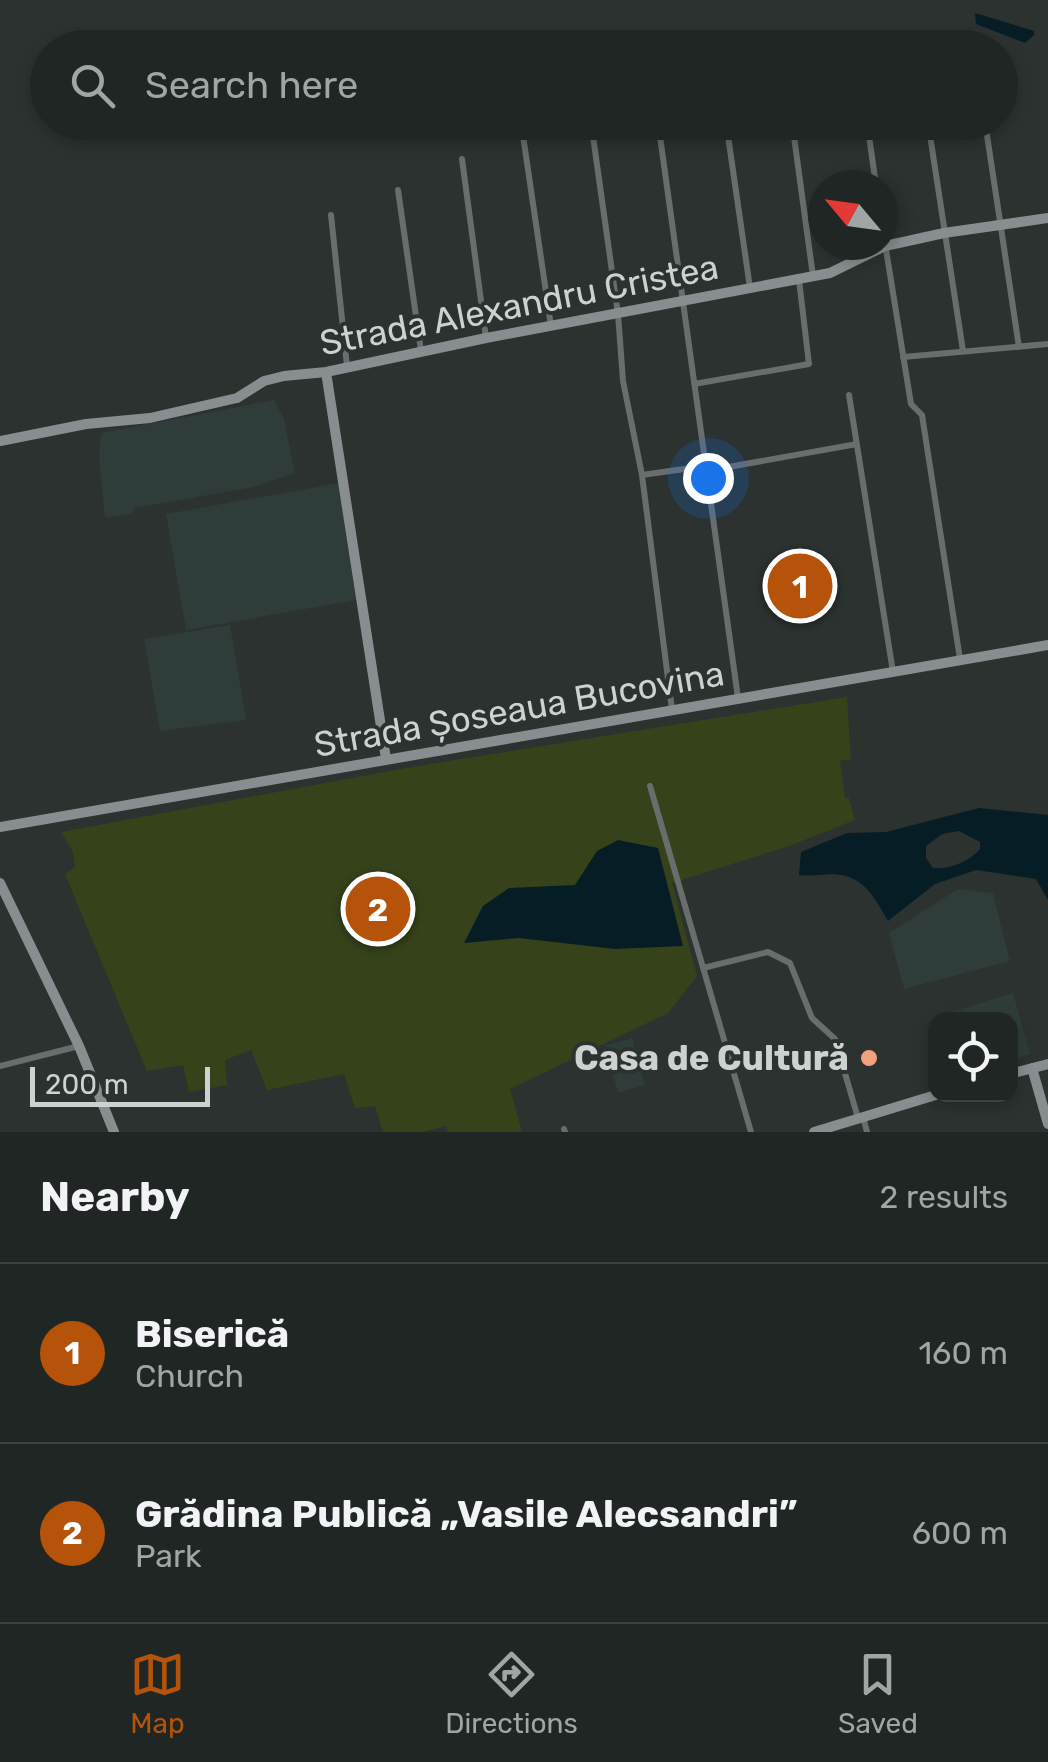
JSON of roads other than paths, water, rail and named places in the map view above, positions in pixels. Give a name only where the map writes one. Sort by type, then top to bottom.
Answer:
[{"type":"main road","name":"Strada Alexandru Cristea","points":[[898,243],[1048,218]]},
{"type":"main road","name":"Strada Alexandru Cristea","points":[[0,441],[86,424],[150,418],[237,398],[274,378],[326,372],[830,274],[858,260]]},
{"type":"main road","points":[[326,372],[386,760]]},
{"type":"main road","name":"Strada Șoseaua Bucovina","points":[[0,827],[1048,645]]},
{"type":"main road","points":[[1,888],[79,1046],[114,1132]]},
{"type":"main road","points":[[1018,1072],[1048,1064]]},
{"type":"main road","points":[[1032,1068],[1048,1124]]},
{"type":"main road","points":[[814,1132],[928,1097]]},
{"type":"street","points":[[524,140],[551,327]]},
{"type":"street","points":[[594,140],[623,381],[642,475],[672,710]]},
{"type":"street","points":[[660,140],[738,699]]},
{"type":"street","points":[[729,140],[750,289]]},
{"type":"street","points":[[794,140],[813,277]]},
{"type":"street","points":[[870,140],[874,170]]},
{"type":"street","points":[[931,140],[963,351]]},
{"type":"street","points":[[988,140],[1019,346]]},
{"type":"street","points":[[462,159],[486,338]]},
{"type":"street","points":[[398,190],[421,353]]},
{"type":"street","points":[[331,215],[347,368]]},
{"type":"street","points":[[887,260],[911,404],[922,415],[960,660]]},
{"type":"street","points":[[694,384],[806,367],[810,359],[799,280]]},
{"type":"street","points":[[902,357],[1048,344]]},
{"type":"street","points":[[849,395],[893,674]]},
{"type":"street","points":[[642,475],[858,444]]},
{"type":"street","points":[[650,786],[752,1132]]},
{"type":"street","points":[[703,968],[768,952],[790,963],[812,1018],[835,1039],[868,1132]]},
{"type":"street","points":[[0,1066],[79,1046]]},
{"type":"water","points":[[975,13],[1034,31],[1034,35],[1025,43],[1018,40],[1018,30],[991,30],[976,24]]},
{"type":"water","points":[[979,808],[1048,815],[1048,900],[1036,879],[976,870],[935,884],[888,921],[859,882],[841,875],[799,875],[801,852],[847,833],[886,832]],"holes":[[[959,831],[980,842],[976,853],[953,866],[933,868],[926,858],[926,846],[942,834]]]},
{"type":"water","points":[[618,840],[658,848],[683,946],[615,949],[519,938],[464,943],[483,906],[509,888],[575,885],[597,851]]},
{"type":"place","name":"Biserică","points":[[800,586]]},
{"type":"place","name":"Grădina Publică „Vasile Alecsandri”","points":[[378,909]]},
{"type":"place","name":"Casa de Cultură","points":[[869,1058]]}]
